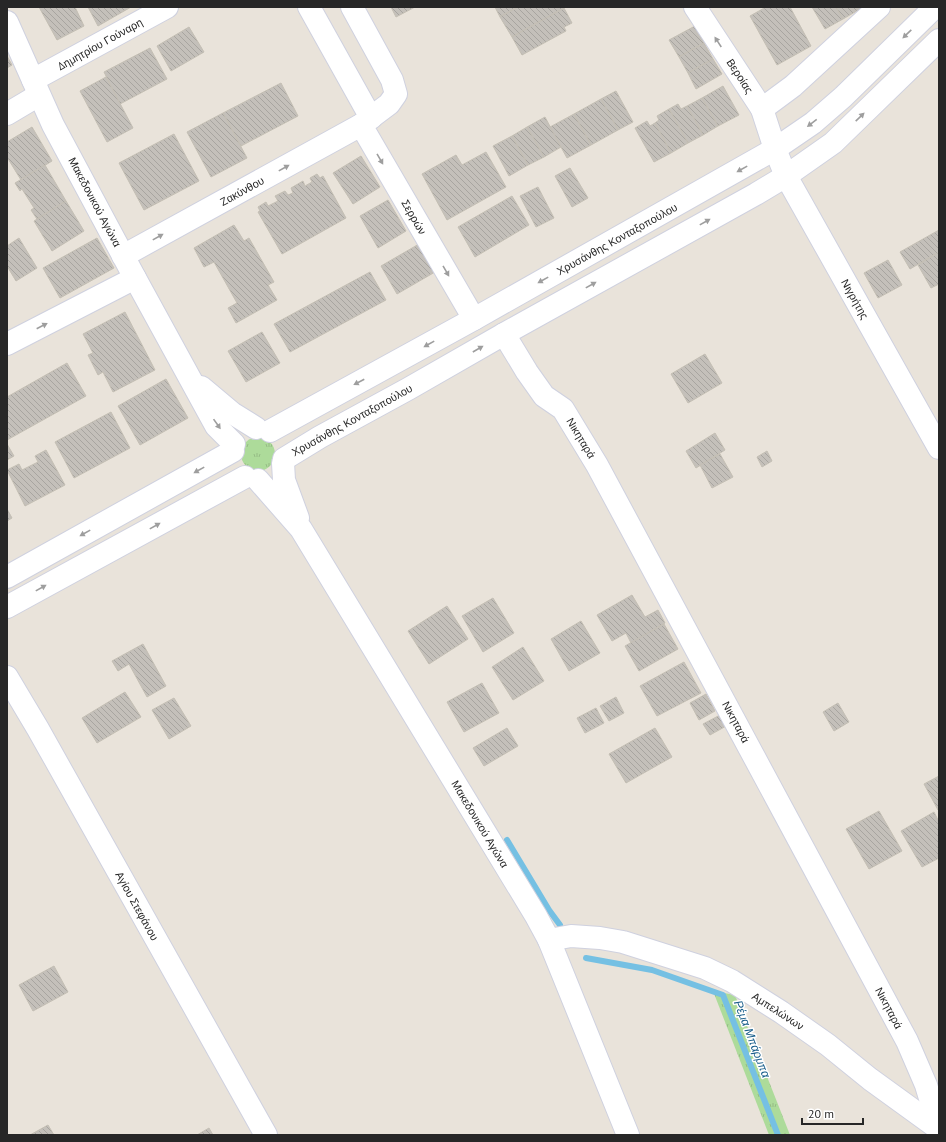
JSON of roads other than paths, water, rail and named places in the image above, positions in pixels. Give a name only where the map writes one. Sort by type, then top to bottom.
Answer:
[{"type":"street","name":"Δημητρίου Γούναρη","points":[[7,114],[36,88],[167,7]]},
{"type":"street","name":"Σερρών","points":[[309,7],[366,122],[474,319]]},
{"type":"street","points":[[352,7],[392,80],[396,94],[390,104],[366,122]]},
{"type":"street","name":"Βεροίας","points":[[695,7],[762,109],[775,149]]},
{"type":"street","points":[[762,109],[793,86],[879,7]]},
{"type":"street","name":"Χρυσάνθης Κονταξοπούλου","points":[[263,429],[474,319],[775,149],[813,123],[843,98],[935,7]]},
{"type":"street","name":"Μακεδονικού Αγώνα","points":[[7,22],[53,124],[135,278],[216,426],[234,448]]},
{"type":"street","name":"Χρυσάνθης Κονταξοπούλου","points":[[283,461],[320,437],[786,176],[833,143],[939,40]]},
{"type":"street","name":"Ζακύνθου","points":[[124,256],[366,122]]},
{"type":"street","name":"Νιγρήτης","points":[[775,149],[786,176],[939,448]]},
{"type":"street","points":[[7,344],[135,278]]},
{"type":"street","name":"Νικηταρά","points":[[504,334],[527,372],[544,396],[563,410],[598,465],[907,1041],[926,1085],[939,1128]]},
{"type":"street","name":"Μακεδονικού Αγώνα","points":[[191,378],[232,413],[263,429]]},
{"type":"street","points":[[283,461],[279,470],[273,476],[266,479],[252,478],[239,472],[233,458],[234,448],[238,438],[249,430],[263,429],[276,435],[282,442],[284,450],[284,480],[301,529]]},
{"type":"street","points":[[7,577],[234,448]]},
{"type":"street","points":[[252,478],[301,529]]},
{"type":"street","points":[[7,607],[252,478]]},
{"type":"street","name":"Μακεδονικού Αγώνα","points":[[301,529],[536,916],[548,940],[628,1135]]},
{"type":"street","name":"Αγίου Στεφάνου","points":[[7,677],[38,729],[266,1135]]},
{"type":"street","name":"Αμπελώνων","points":[[548,940],[571,936],[611,939],[705,968],[732,981],[828,1044],[870,1079],[939,1128]]},
{"type":"waterway","name":"Ρέμα Μπάρμπα","points":[[507,840],[549,910],[560,925]]},
{"type":"waterway","name":"Ρέμα Μπάρμπα","points":[[586,958],[652,970],[723,995],[778,1135]]}]
